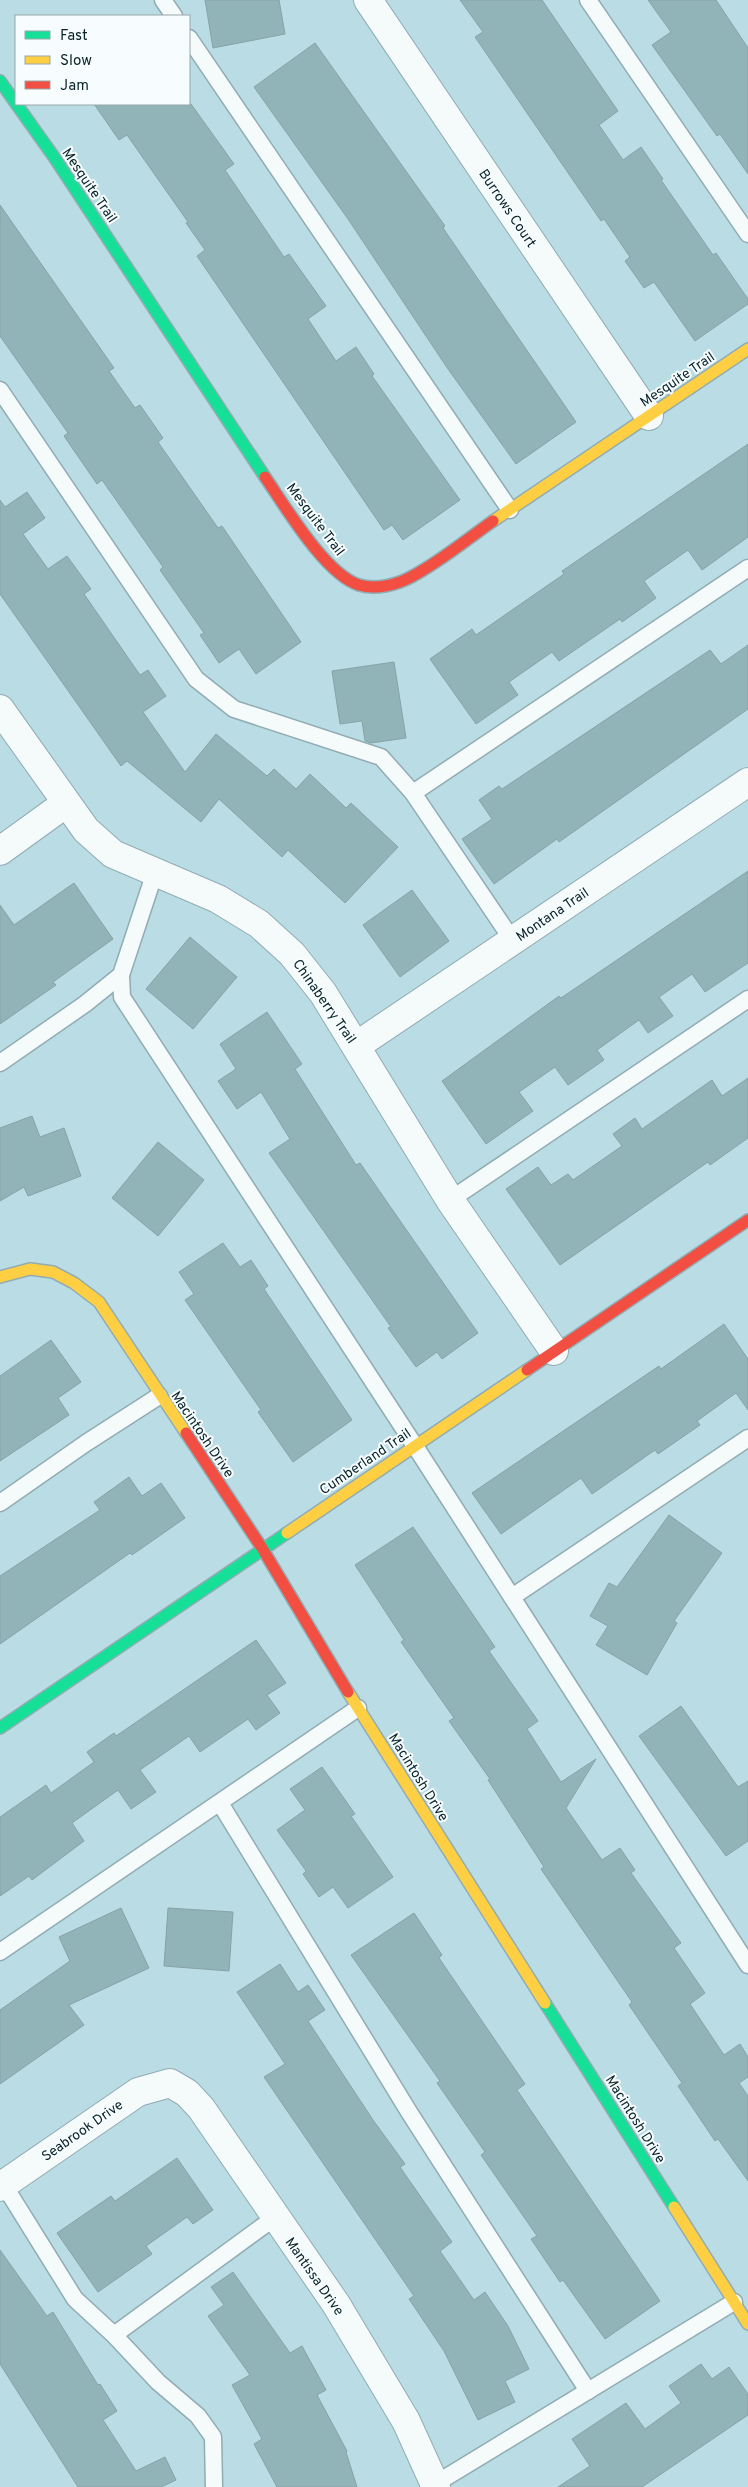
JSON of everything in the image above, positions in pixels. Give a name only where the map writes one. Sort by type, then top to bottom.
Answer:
[{"type":"street","name":"Burrows Court","points":[[368,0],[649,416]]},
{"type":"street","name":"Mesquite Trail","points":[[0,81],[15,103]]},
{"type":"street","name":"Mesquite Trail","points":[[17,105],[288,511],[331,565],[347,579],[369,587],[389,585],[404,580],[748,349]]},
{"type":"street","name":"Chinaberry Trail","points":[[0,709],[86,830],[113,854],[218,899],[259,924],[292,954],[323,993],[450,1200],[554,1351]]},
{"type":"street","name":"Montana Trail","points":[[356,1046],[748,782]]},
{"type":"street","points":[[0,851],[66,804]]},
{"type":"street","name":"Cumberland Trail","points":[[0,1728],[262,1548],[748,1220]]},
{"type":"street","name":"Macintosh Drive","points":[[0,1277],[23,1269],[43,1268],[73,1281],[99,1302],[159,1396],[262,1548],[358,1708],[748,2324]]},
{"type":"street","name":"Seabrook Drive","points":[[2,2186],[138,2092],[170,2083]]},
{"type":"street","name":"Mantissa Drive","points":[[170,2083],[187,2093],[201,2108],[274,2218],[336,2304],[406,2421],[436,2486]]},
{"type":"lane","points":[[163,0],[173,15]]},
{"type":"lane","points":[[588,0],[748,234]]},
{"type":"lane","points":[[190,39],[510,510]]},
{"type":"lane","points":[[0,390],[196,679],[234,708],[381,757],[413,793],[512,940]]},
{"type":"lane","points":[[413,793],[748,568]]},
{"type":"lane","points":[[155,872],[121,975],[122,997],[415,1446],[748,1965]]},
{"type":"lane","points":[[0,1062],[85,1004],[121,975]]},
{"type":"lane","points":[[450,1200],[748,999]]},
{"type":"lane","points":[[0,1503],[86,1443],[159,1396]]},
{"type":"lane","points":[[512,1597],[748,1438]]},
{"type":"lane","points":[[0,1952],[358,1708]]},
{"type":"lane","points":[[220,1803],[409,2112],[588,2391]]},
{"type":"lane","points":[[2,2186],[75,2299],[114,2334],[158,2382],[198,2416],[213,2437],[214,2487]]},
{"type":"lane","points":[[114,2334],[274,2218]]},
{"type":"lane","points":[[436,2486],[734,2302]]},
{"type":"building","points":[[205,0],[279,0],[285,34],[213,48]]},
{"type":"building","points":[[460,0],[542,0],[618,111],[599,125],[623,160],[641,147],[663,179],[661,180],[713,255],[716,253],[748,299],[748,304],[695,341],[654,282],[644,288],[625,261],[630,257],[604,219],[601,221],[475,37],[483,32]]},
{"type":"building","points":[[648,0],[716,0],[748,48],[748,174],[720,134],[717,136],[652,45],[671,32]]},
{"type":"building","points":[[315,43],[445,226],[443,228],[576,422],[516,464],[448,369],[348,219],[254,87]]},
{"type":"building","points":[[191,104],[234,164],[225,170],[284,257],[289,254],[326,306],[308,319],[336,361],[356,347],[374,374],[372,376],[460,500],[403,540],[392,525],[384,530],[197,256],[205,250],[186,223],[188,222],[127,135],[119,140],[95,105]]},
{"type":"building","points":[[0,205],[114,368],[109,371],[135,408],[140,405],[163,438],[158,442],[218,528],[222,526],[301,642],[256,674],[239,649],[219,663],[200,635],[204,633],[160,570],[163,567],[102,480],[97,484],[64,436],[68,433],[0,336]]},
{"type":"building","points":[[748,444],[748,537],[702,570],[688,550],[644,581],[656,598],[622,622],[620,619],[559,661],[552,652],[509,682],[518,695],[476,724],[430,659],[472,629],[476,635],[564,574],[562,571]]},
{"type":"building","points":[[27,492],[45,518],[23,534],[48,569],[67,556],[91,589],[84,594],[140,675],[148,670],[166,696],[143,712],[185,772],[216,734],[267,776],[274,769],[296,789],[310,774],[346,808],[351,803],[398,847],[345,903],[288,850],[282,857],[219,799],[201,822],[127,761],[121,766],[0,594],[0,500],[5,507]]},
{"type":"building","points":[[748,645],[748,709],[559,842],[557,839],[494,884],[462,839],[492,819],[479,800],[499,786],[502,789],[710,650],[721,664]]},
{"type":"building","points":[[394,662],[406,738],[371,743],[365,741],[362,721],[340,724],[332,671]]},
{"type":"building","points":[[748,871],[748,963],[705,992],[692,974],[659,997],[673,1016],[648,1033],[639,1020],[597,1050],[604,1060],[568,1085],[555,1067],[519,1092],[533,1111],[486,1144],[442,1081],[559,996],[561,998]]},
{"type":"building","points":[[74,883],[113,939],[53,982],[56,985],[0,1024],[0,905],[14,925]]},
{"type":"building","points":[[412,890],[449,941],[400,977],[363,925]]},
{"type":"building","points":[[190,937],[237,977],[193,1029],[146,989]]},
{"type":"building","points":[[267,1012],[302,1064],[295,1069],[356,1165],[360,1163],[478,1333],[442,1359],[437,1352],[416,1367],[388,1328],[391,1327],[269,1153],[290,1139],[261,1092],[237,1109],[218,1081],[236,1069],[220,1044]]},
{"type":"building","points":[[748,1078],[748,1138],[710,1165],[708,1162],[560,1265],[506,1189],[538,1167],[551,1185],[568,1174],[573,1180],[622,1146],[613,1134],[635,1118],[642,1129],[712,1080],[722,1096]]},
{"type":"building","points":[[32,1116],[40,1137],[64,1128],[81,1176],[28,1196],[24,1187],[0,1201],[0,1128]]},
{"type":"building","points":[[158,1142],[204,1180],[158,1236],[112,1198]]},
{"type":"building","points":[[223,1243],[240,1267],[251,1260],[268,1286],[264,1289],[352,1420],[293,1462],[258,1412],[261,1410],[185,1300],[194,1294],[179,1272]]},
{"type":"building","points":[[724,1324],[748,1359],[748,1410],[736,1393],[697,1421],[700,1425],[658,1454],[655,1450],[592,1494],[581,1478],[501,1534],[472,1493],[659,1366],[661,1369]]},
{"type":"building","points":[[51,1340],[81,1382],[58,1398],[69,1415],[0,1461],[0,1376]]},
{"type":"building","points":[[129,1477],[142,1496],[161,1483],[185,1518],[132,1555],[130,1553],[0,1644],[0,1576],[100,1510],[94,1502]]},
{"type":"building","points":[[669,1515],[722,1553],[674,1621],[677,1623],[647,1675],[596,1645],[608,1626],[590,1616],[609,1583],[617,1587]]},
{"type":"building","points":[[413,1527],[495,1647],[489,1651],[538,1721],[527,1729],[561,1782],[596,1759],[566,1808],[602,1860],[620,1848],[635,1870],[631,1873],[681,1943],[674,1948],[705,1993],[690,2004],[724,2055],[740,2044],[748,2057],[748,2077],[739,2083],[748,2096],[748,2181],[718,2139],[715,2141],[678,2086],[682,2083],[629,2005],[632,2002],[541,1869],[544,1867],[488,1780],[490,1779],[449,1721],[454,1718],[401,1642],[404,1640],[355,1565]]},
{"type":"building","points":[[256,1640],[286,1683],[267,1695],[280,1713],[256,1730],[248,1719],[200,1752],[189,1736],[140,1770],[156,1792],[131,1809],[118,1790],[72,1823],[84,1841],[32,1880],[29,1876],[0,1896],[0,1817],[46,1785],[51,1793],[94,1762],[87,1752],[114,1733],[116,1736]]},
{"type":"building","points":[[681,1706],[738,1787],[748,1781],[748,1841],[726,1856],[639,1736]]},
{"type":"building","points":[[322,1767],[355,1814],[351,1816],[393,1877],[348,1908],[333,1887],[319,1897],[303,1874],[306,1871],[277,1830],[305,1810],[290,1789]]},
{"type":"building","points":[[121,1908],[149,1968],[69,2005],[84,2025],[0,2084],[0,2010],[70,1961],[59,1937]]},
{"type":"building","points":[[168,1908],[233,1912],[229,1971],[164,1966]]},
{"type":"building","points":[[414,1913],[442,1955],[439,1958],[525,2084],[517,2090],[660,2301],[605,2339],[563,2280],[560,2282],[531,2239],[537,2236],[481,2155],[485,2152],[437,2083],[440,2081],[351,1955]]},
{"type":"building","points":[[280,1964],[298,1992],[308,1985],[325,2010],[308,2021],[373,2120],[405,2164],[400,2167],[452,2242],[440,2251],[474,2300],[485,2292],[508,2326],[529,2369],[505,2381],[515,2402],[478,2420],[444,2351],[409,2299],[414,2296],[264,2077],[285,2064],[237,1992]]},
{"type":"building","points":[[177,2158],[213,2210],[193,2224],[187,2217],[146,2246],[152,2254],[98,2292],[57,2233],[111,2196],[115,2201]]},
{"type":"building","points":[[0,2250],[47,2316],[53,2312],[98,2385],[100,2384],[117,2411],[103,2420],[136,2471],[165,2457],[176,2480],[161,2487],[78,2487],[0,2364]]},
{"type":"building","points":[[233,2272],[290,2353],[302,2346],[326,2390],[317,2395],[347,2451],[357,2487],[277,2487],[254,2444],[262,2439],[232,2385],[250,2375],[208,2316],[224,2305],[211,2287]]},
{"type":"building","points":[[701,2364],[712,2379],[729,2367],[748,2394],[748,2415],[642,2487],[558,2487],[590,2466],[572,2439],[626,2403],[645,2429],[681,2403],[669,2386]]},
{"type":"traffic: fast","points":[[0,81],[15,102]]},
{"type":"traffic: fast","points":[[17,105],[54,157],[265,477]]},
{"type":"traffic: fast","points":[[0,1728],[287,1533]]},
{"type":"traffic: fast","points":[[545,2003],[674,2207]]},
{"type":"traffic: slow","points":[[493,521],[748,349]]},
{"type":"traffic: slow","points":[[0,1277],[30,1269],[53,1272],[74,1283],[99,1302],[186,1433]]},
{"type":"traffic: slow","points":[[287,1533],[527,1370]]},
{"type":"traffic: slow","points":[[348,1692],[545,2003]]},
{"type":"traffic: slow","points":[[674,2207],[748,2324]]},
{"type":"traffic: jam","points":[[265,477],[320,554],[333,568],[359,585],[372,587],[386,586],[411,577],[443,558],[493,521]]},
{"type":"traffic: jam","points":[[527,1370],[748,1220]]},
{"type":"traffic: jam","points":[[186,1433],[262,1548],[348,1692]]}]
